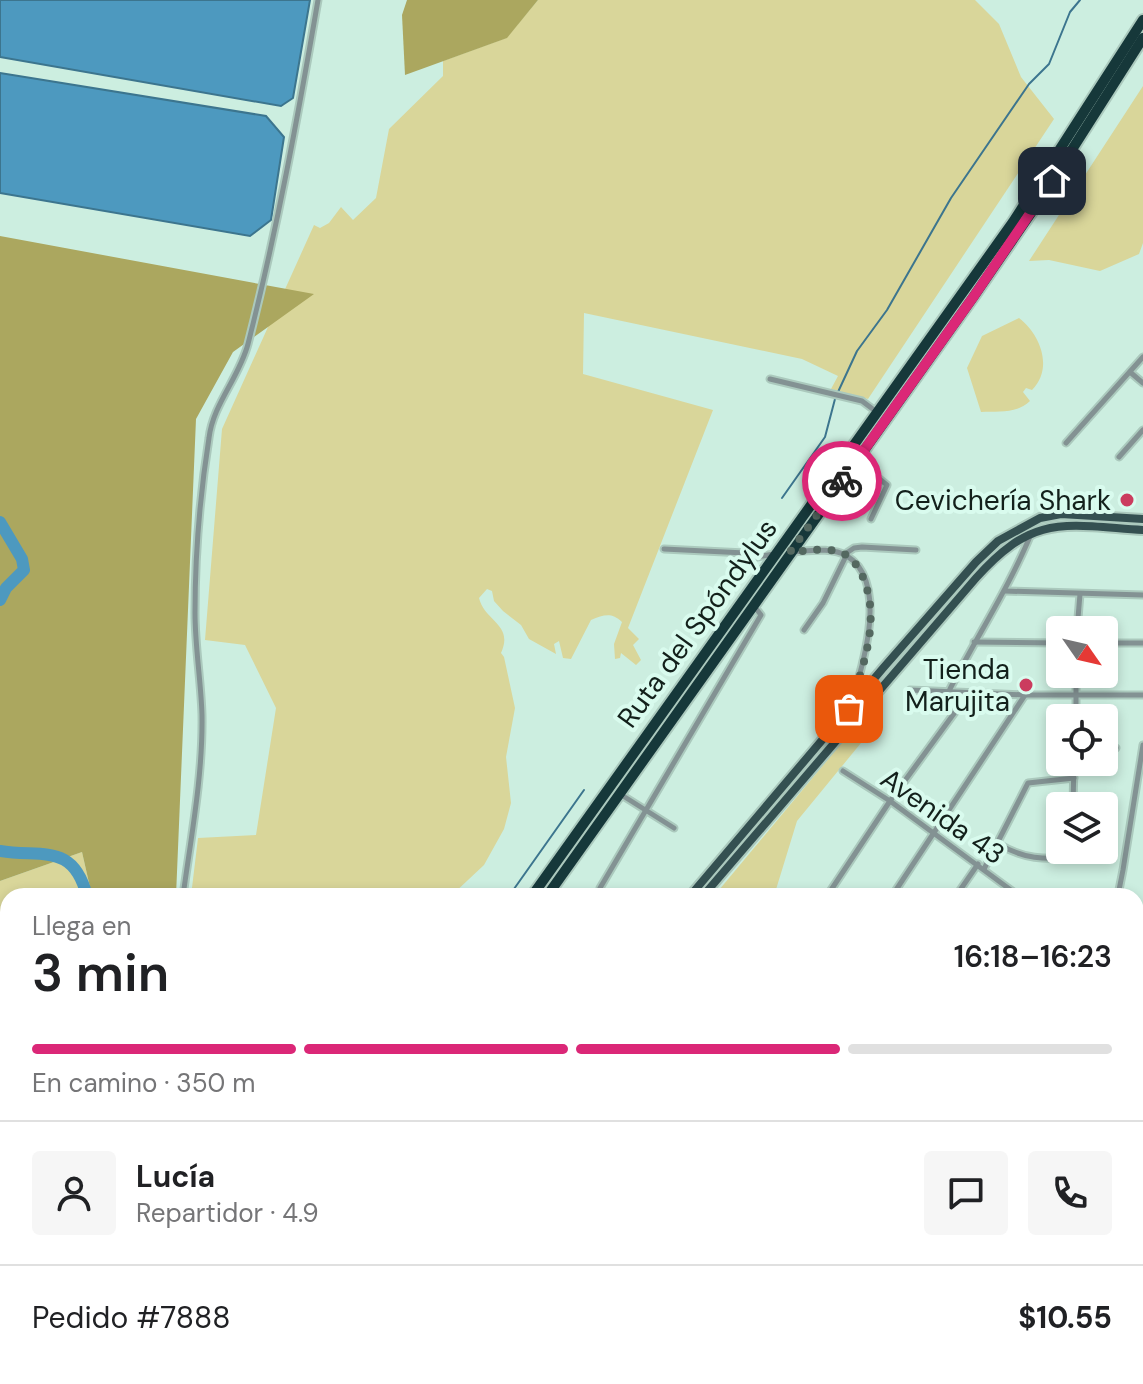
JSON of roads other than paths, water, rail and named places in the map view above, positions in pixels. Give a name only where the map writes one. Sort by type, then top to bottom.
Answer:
[{"type":"highway","name":"Ruta del Spóndylus","points":[[538,888],[1013,222],[1143,20]]},
{"type":"highway","name":"Ruta del Spóndylus","points":[[553,888],[1038,203],[1143,38]]},
{"type":"main road","points":[[697,888],[976,562],[1013,531],[1040,518],[1072,513],[1143,519]]},
{"type":"main road","points":[[710,888],[989,563],[1032,532],[1052,526],[1143,530]]},
{"type":"street","points":[[184,888],[200,752],[202,715],[195,614],[198,535],[209,436],[217,408],[233,384],[246,352],[273,247],[318,0]]},
{"type":"street","points":[[1066,443],[1143,357]]},
{"type":"street","points":[[1130,372],[1143,383]]},
{"type":"street","points":[[770,379],[862,401],[878,413]]},
{"type":"street","points":[[1119,457],[1143,430]]},
{"type":"street","points":[[856,460],[887,485],[871,519]]},
{"type":"street","points":[[948,693],[973,642],[1005,591],[1032,532]]},
{"type":"street","points":[[804,630],[823,603],[846,555],[854,548],[916,550]]},
{"type":"street","points":[[664,549],[745,553],[757,557],[776,555]]},
{"type":"street","points":[[790,552],[827,551],[846,555],[856,564],[862,576],[871,613],[869,641],[849,709]]},
{"type":"street","points":[[1005,591],[1143,595]]},
{"type":"street","points":[[1078,616],[1080,594]]},
{"type":"street","points":[[600,888],[761,615],[753,606]]},
{"type":"street","points":[[973,642],[1046,643]]},
{"type":"street","points":[[1118,643],[1143,643]]},
{"type":"street","points":[[1076,688],[1076,704]]},
{"type":"street","points":[[910,690],[1025,695],[1143,695]]},
{"type":"street","points":[[832,888],[890,801],[969,693]]},
{"type":"street","points":[[897,888],[1025,695]]},
{"type":"street","points":[[1119,888],[1143,745]]},
{"type":"street","name":"Avenida 43","points":[[843,771],[890,801],[1009,888]]},
{"type":"street","points":[[963,888],[999,844],[1028,783],[1074,778],[1074,792]]},
{"type":"street","points":[[619,794],[674,828]]},
{"type":"street","points":[[999,844],[1023,857],[1046,855]]},
{"type":"water","points":[[0,0],[310,0],[293,98],[281,106],[0,57]]},
{"type":"water","points":[[0,73],[266,116],[284,137],[271,220],[250,236],[0,193]]},
{"type":"waterway","points":[[838,392],[857,351],[887,310],[951,198],[1029,84],[1049,64],[1070,12],[1080,0]]},
{"type":"waterway","points":[[782,498],[825,437],[835,399]]},
{"type":"waterway","points":[[0,522],[22,559],[24,570],[6,588],[0,600]]},
{"type":"waterway","points":[[515,888],[584,790]]},
{"type":"waterway","points":[[0,851],[42,854],[64,860],[73,867],[84,888]]},
{"type":"place","name":"Cevichería Shark","points":[[1127,500]]},
{"type":"place","name":"Tienda Marujita","points":[[1026,685]]}]
